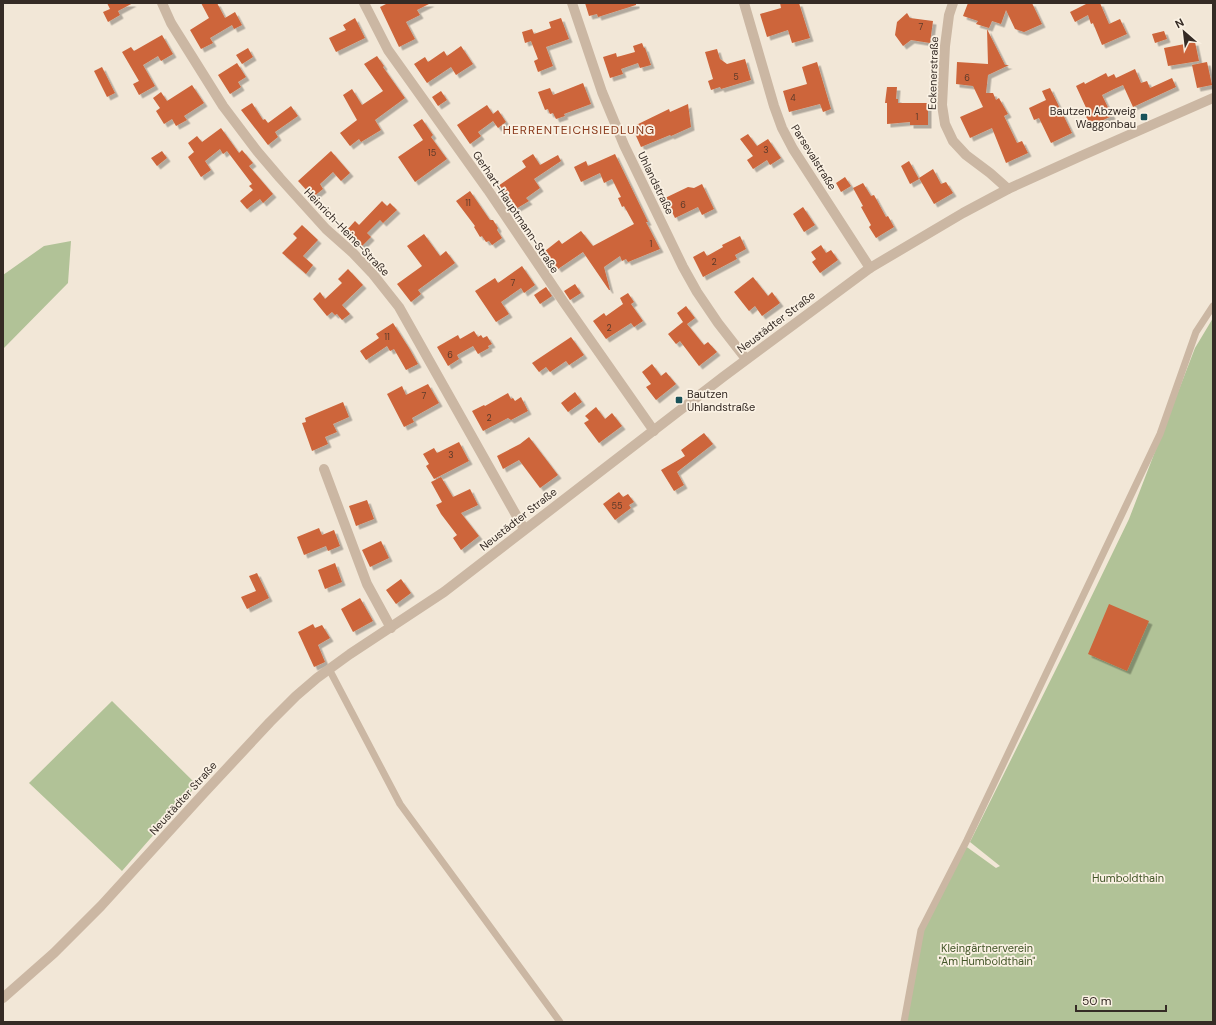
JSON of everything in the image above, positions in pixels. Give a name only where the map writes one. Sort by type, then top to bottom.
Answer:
[{"type":"street","name":"Heinrich-Heine-Straße","points":[[162,3],[171,23],[223,106],[257,151],[326,229],[354,253],[399,307],[524,529]]},
{"type":"street","name":"Gerhart-Hauptmann-Straße","points":[[364,3],[388,50],[488,190],[565,304],[654,431]]},
{"type":"street","name":"Uhlandstraße","points":[[572,3],[602,92],[624,145],[683,267],[718,324],[746,359]]},
{"type":"street","name":"Parsevalstraße","points":[[744,3],[774,106],[782,128],[793,148],[870,268]]},
{"type":"street","name":"Eckenerstraße","points":[[953,3],[949,15],[945,46],[942,105],[945,124],[953,141],[966,155],[990,172],[1008,190]]},
{"type":"street","name":"Neustädter Straße","points":[[3,998],[54,953],[102,906],[270,722],[296,696],[329,669],[444,592],[746,359],[870,268],[963,213],[1008,190],[1213,98]]},
{"type":"street","points":[[324,469],[367,584],[391,628]]},
{"type":"lane","points":[[904,1022],[921,930],[967,840],[1160,434],[1196,332],[1213,306]]},
{"type":"lane","points":[[329,669],[400,804],[560,1022]]},
{"type":"green space","points":[[71,241],[68,283],[3,349],[3,275],[44,246]]},
{"type":"green space","points":[[1213,318],[1213,1022],[904,1022],[921,930],[964,845],[996,868],[1000,866],[970,842],[1129,519],[1195,348]]},
{"type":"green space","points":[[112,701],[197,785],[122,871],[29,783]]},
{"type":"building","points":[[107,3],[133,3],[118,11],[120,15],[108,22],[103,12],[110,9]]},
{"type":"building","points":[[201,3],[217,3],[225,18],[235,12],[242,25],[234,29],[232,25],[210,38],[213,43],[201,49],[190,30],[209,18]]},
{"type":"building","points":[[388,3],[431,3],[417,10],[420,15],[406,22],[415,39],[399,47],[380,7]]},
{"type":"building","points":[[585,3],[636,3],[636,5],[598,17],[597,14],[589,16]]},
{"type":"building","points":[[780,3],[799,3],[810,38],[792,43],[788,30],[767,37],[760,14],[781,8]]},
{"type":"building","points":[[968,3],[1032,3],[1042,24],[1024,32],[1015,29],[1006,10],[1001,24],[992,21],[989,28],[976,24],[978,21],[963,16]]},
{"type":"building","points":[[1088,3],[1100,3],[1109,24],[1120,19],[1127,34],[1102,45],[1088,15],[1075,22],[1070,12]]},
{"type":"building","points":[[907,13],[910,18],[933,21],[930,43],[911,40],[903,46],[895,35],[897,22]]},
{"type":"building","points":[[355,18],[365,38],[336,52],[329,38],[346,30],[343,25]]},
{"type":"building","points":[[561,18],[569,39],[546,47],[553,66],[538,72],[534,61],[538,59],[531,41],[525,43],[522,32],[532,29],[534,34],[551,28],[549,22]]},
{"type":"building","points":[[987,29],[1005,65],[1009,65],[988,75],[986,93],[993,93],[996,100],[999,98],[1008,114],[1004,116],[1017,143],[1022,141],[1028,153],[1006,163],[992,128],[970,138],[960,117],[983,107],[973,86],[956,84],[957,62],[988,64]]},
{"type":"building","points":[[1164,31],[1167,39],[1155,43],[1152,34]]},
{"type":"building","points":[[162,35],[173,54],[161,61],[158,56],[143,65],[155,86],[139,95],[133,84],[139,81],[122,52],[131,47],[134,51]]},
{"type":"building","points":[[1195,42],[1199,61],[1168,66],[1164,48]]},
{"type":"building","points":[[642,43],[651,65],[640,68],[638,63],[621,69],[623,74],[610,78],[603,57],[616,53],[617,57],[635,52],[633,46]]},
{"type":"building","points":[[461,46],[473,64],[456,75],[451,67],[427,83],[414,64],[425,57],[428,62],[444,51],[447,56]]},
{"type":"building","points":[[248,48],[253,57],[242,64],[236,55]]},
{"type":"building","points":[[717,49],[720,59],[727,64],[745,59],[751,80],[721,89],[720,87],[711,90],[708,81],[713,79],[705,52]]},
{"type":"building","points":[[377,56],[405,98],[375,120],[381,130],[361,142],[359,139],[350,146],[340,133],[357,120],[343,95],[352,89],[362,105],[383,91],[364,64]]},
{"type":"building","points":[[817,62],[831,109],[823,112],[820,104],[789,112],[783,91],[807,84],[802,67]]},
{"type":"building","points":[[1207,62],[1212,85],[1197,88],[1192,65]]},
{"type":"building","points":[[237,63],[246,77],[238,82],[241,87],[230,94],[218,75]]},
{"type":"building","points":[[102,67],[115,93],[107,97],[94,71]]},
{"type":"building","points":[[1135,69],[1141,83],[1147,81],[1150,88],[1172,78],[1176,87],[1133,107],[1123,85],[1114,89],[1102,95],[1112,116],[1090,126],[1085,114],[1088,112],[1076,86],[1084,82],[1085,84],[1106,73],[1108,77],[1114,74],[1116,78]]},
{"type":"building","points":[[583,83],[591,104],[564,114],[565,116],[556,119],[553,113],[550,114],[548,109],[545,110],[538,92],[550,88],[553,95]]},
{"type":"building","points":[[192,85],[204,103],[184,116],[187,120],[176,126],[172,119],[164,124],[156,111],[160,108],[153,98],[161,92],[167,101]]},
{"type":"building","points":[[887,87],[897,87],[896,99],[898,99],[898,103],[928,103],[928,125],[910,125],[910,122],[887,124],[887,103],[885,103]]},
{"type":"building","points":[[1050,88],[1072,133],[1051,143],[1039,118],[1034,120],[1029,108],[1046,100],[1042,91]]},
{"type":"building","points":[[441,91],[447,100],[438,106],[432,97]]},
{"type":"building","points":[[252,103],[263,120],[265,119],[268,123],[291,106],[298,116],[275,132],[278,137],[268,145],[241,110]]},
{"type":"building","points":[[688,104],[691,127],[641,147],[632,127],[669,109],[670,112]]},
{"type":"building","points":[[487,105],[493,114],[498,110],[506,122],[498,128],[493,121],[478,132],[481,136],[470,144],[457,125]]},
{"type":"building","points":[[422,119],[433,135],[431,137],[447,159],[415,182],[398,157],[423,140],[413,125]]},
{"type":"building","points":[[221,128],[239,153],[242,150],[253,163],[249,166],[273,194],[263,203],[260,199],[247,209],[240,201],[253,190],[249,186],[252,184],[227,151],[223,154],[220,149],[205,161],[211,170],[201,177],[188,157],[194,152],[188,143],[197,136],[202,142]]},
{"type":"building","points":[[748,134],[757,146],[768,139],[781,158],[770,165],[767,160],[753,169],[747,160],[753,156],[740,139]]},
{"type":"building","points":[[162,151],[167,158],[157,166],[151,158]]},
{"type":"building","points":[[331,151],[350,173],[341,181],[333,172],[320,184],[323,189],[313,197],[298,181]]},
{"type":"building","points":[[533,154],[540,165],[558,155],[561,161],[534,179],[540,188],[526,198],[529,201],[514,210],[498,186],[526,167],[522,161]]},
{"type":"building","points":[[615,154],[660,249],[628,262],[626,259],[622,261],[620,256],[604,267],[609,290],[583,252],[558,269],[545,251],[559,240],[562,244],[581,231],[593,246],[634,224],[624,206],[622,207],[618,198],[621,197],[612,179],[604,183],[600,173],[581,182],[574,167],[586,161],[588,166]]},
{"type":"building","points":[[909,161],[919,179],[910,184],[901,166]]},
{"type":"building","points":[[933,169],[941,184],[946,182],[953,193],[934,204],[919,178]]},
{"type":"building","points":[[845,177],[851,186],[841,192],[836,183]]},
{"type":"building","points":[[863,183],[871,196],[874,195],[886,217],[888,216],[894,227],[876,238],[869,227],[871,225],[853,188]]},
{"type":"building","points":[[702,184],[714,209],[702,215],[698,207],[675,218],[665,198],[688,187],[694,188]]},
{"type":"building","points":[[470,191],[490,220],[493,220],[498,228],[497,230],[502,238],[492,245],[489,241],[486,242],[482,236],[480,237],[474,227],[475,226],[456,201]]},
{"type":"building","points":[[382,201],[387,206],[390,203],[397,210],[383,223],[380,220],[367,233],[371,237],[362,246],[346,231],[355,221],[359,225]]},
{"type":"building","points":[[803,207],[815,225],[804,232],[793,214]]},
{"type":"building","points":[[302,225],[318,240],[303,256],[313,265],[306,274],[282,253],[297,238],[293,234]]},
{"type":"building","points":[[424,234],[440,256],[446,251],[455,263],[418,290],[421,294],[411,302],[397,284],[422,266],[407,246]]},
{"type":"building","points":[[740,236],[746,249],[735,255],[737,259],[703,277],[693,257],[704,251],[707,256],[723,247],[722,245]]},
{"type":"building","points":[[821,245],[826,253],[831,250],[838,260],[820,273],[812,262],[816,259],[811,252]]},
{"type":"building","points":[[522,266],[535,285],[524,293],[521,288],[501,302],[509,314],[496,322],[475,291],[495,278],[498,283]]},
{"type":"building","points":[[348,269],[363,285],[342,305],[350,314],[342,320],[337,314],[335,315],[332,312],[327,316],[313,299],[320,292],[325,299],[342,283],[338,279]]},
{"type":"building","points":[[753,277],[768,296],[772,292],[780,303],[762,316],[755,306],[749,311],[734,292]]},
{"type":"building","points":[[575,284],[581,293],[570,300],[564,291]]},
{"type":"building","points":[[546,287],[552,296],[540,304],[534,295]]},
{"type":"building","points":[[628,293],[634,302],[631,304],[643,321],[634,327],[631,323],[606,339],[593,321],[604,313],[606,316],[623,304],[620,298]]},
{"type":"building","points":[[686,306],[695,318],[687,324],[704,345],[708,342],[717,352],[699,366],[680,341],[676,344],[668,334],[683,322],[677,313]]},
{"type":"building","points":[[393,323],[418,364],[406,370],[394,349],[390,351],[387,346],[366,360],[360,351],[379,338],[376,334]]},
{"type":"building","points":[[474,331],[478,337],[481,335],[483,338],[487,336],[492,344],[488,346],[489,348],[478,354],[473,346],[457,355],[459,359],[448,366],[437,347],[458,335],[460,339]]},
{"type":"building","points":[[571,337],[584,355],[569,365],[566,361],[550,372],[546,367],[539,372],[532,363]]},
{"type":"building","points":[[652,364],[661,376],[666,372],[676,384],[656,400],[646,387],[651,384],[642,372]]},
{"type":"building","points":[[428,384],[439,403],[412,418],[414,422],[404,427],[387,394],[402,386],[406,395]]},
{"type":"building","points":[[575,392],[582,402],[568,412],[561,403]]},
{"type":"building","points":[[508,393],[511,399],[513,398],[515,401],[521,397],[528,411],[511,420],[508,418],[483,431],[472,411],[484,405],[485,406]]},
{"type":"building","points":[[343,402],[349,417],[333,424],[337,432],[325,437],[328,444],[312,451],[302,423],[306,422],[305,418]]},
{"type":"building","points":[[596,407],[605,419],[612,413],[622,426],[599,443],[584,423],[589,420],[585,416]]},
{"type":"building","points":[[704,433],[713,444],[677,472],[684,485],[674,491],[661,470],[685,456],[681,450]]},
{"type":"building","points":[[529,437],[558,475],[540,488],[519,460],[503,469],[497,456],[520,444]]},
{"type":"building","points":[[459,442],[469,461],[434,479],[426,466],[429,464],[423,454],[434,448],[437,453]]},
{"type":"building","points":[[441,477],[453,497],[470,489],[478,505],[461,513],[479,536],[461,550],[453,538],[457,535],[436,505],[442,502],[431,482]]},
{"type":"building","points":[[619,492],[623,497],[628,494],[634,502],[629,505],[631,508],[615,520],[603,504]]},
{"type":"building","points":[[367,500],[374,519],[356,526],[349,506]]},
{"type":"building","points":[[319,528],[322,535],[334,530],[340,546],[328,551],[326,546],[304,555],[297,537]]},
{"type":"building","points":[[381,541],[389,558],[370,567],[362,550]]},
{"type":"building","points":[[335,563],[342,582],[325,589],[318,570]]},
{"type":"building","points":[[257,573],[269,598],[247,609],[241,597],[256,591],[249,576]]},
{"type":"building","points":[[401,579],[411,593],[396,604],[386,590]]},
{"type":"building","points":[[360,598],[373,621],[353,632],[341,609]]},
{"type":"building","points":[[1109,604],[1149,621],[1127,671],[1088,654]]},
{"type":"building","points":[[313,624],[315,628],[322,625],[330,638],[318,645],[325,662],[314,667],[298,632]]},
{"type":"place","name":"Bautzen Abzweig Waggonbau","points":[[1144,117]]},
{"type":"place","name":"Bautzen Uhlandstraße","points":[[679,400]]},
{"type":"district","name":"HERRENTEICHSIEDLUNG","points":[[579,130]]},
{"type":"park label","name":"Humboldthain","points":[[1128,878]]},
{"type":"park label","name":"Kleingärtnerverein \"Am Humboldthain\"","points":[[987,954]]}]
